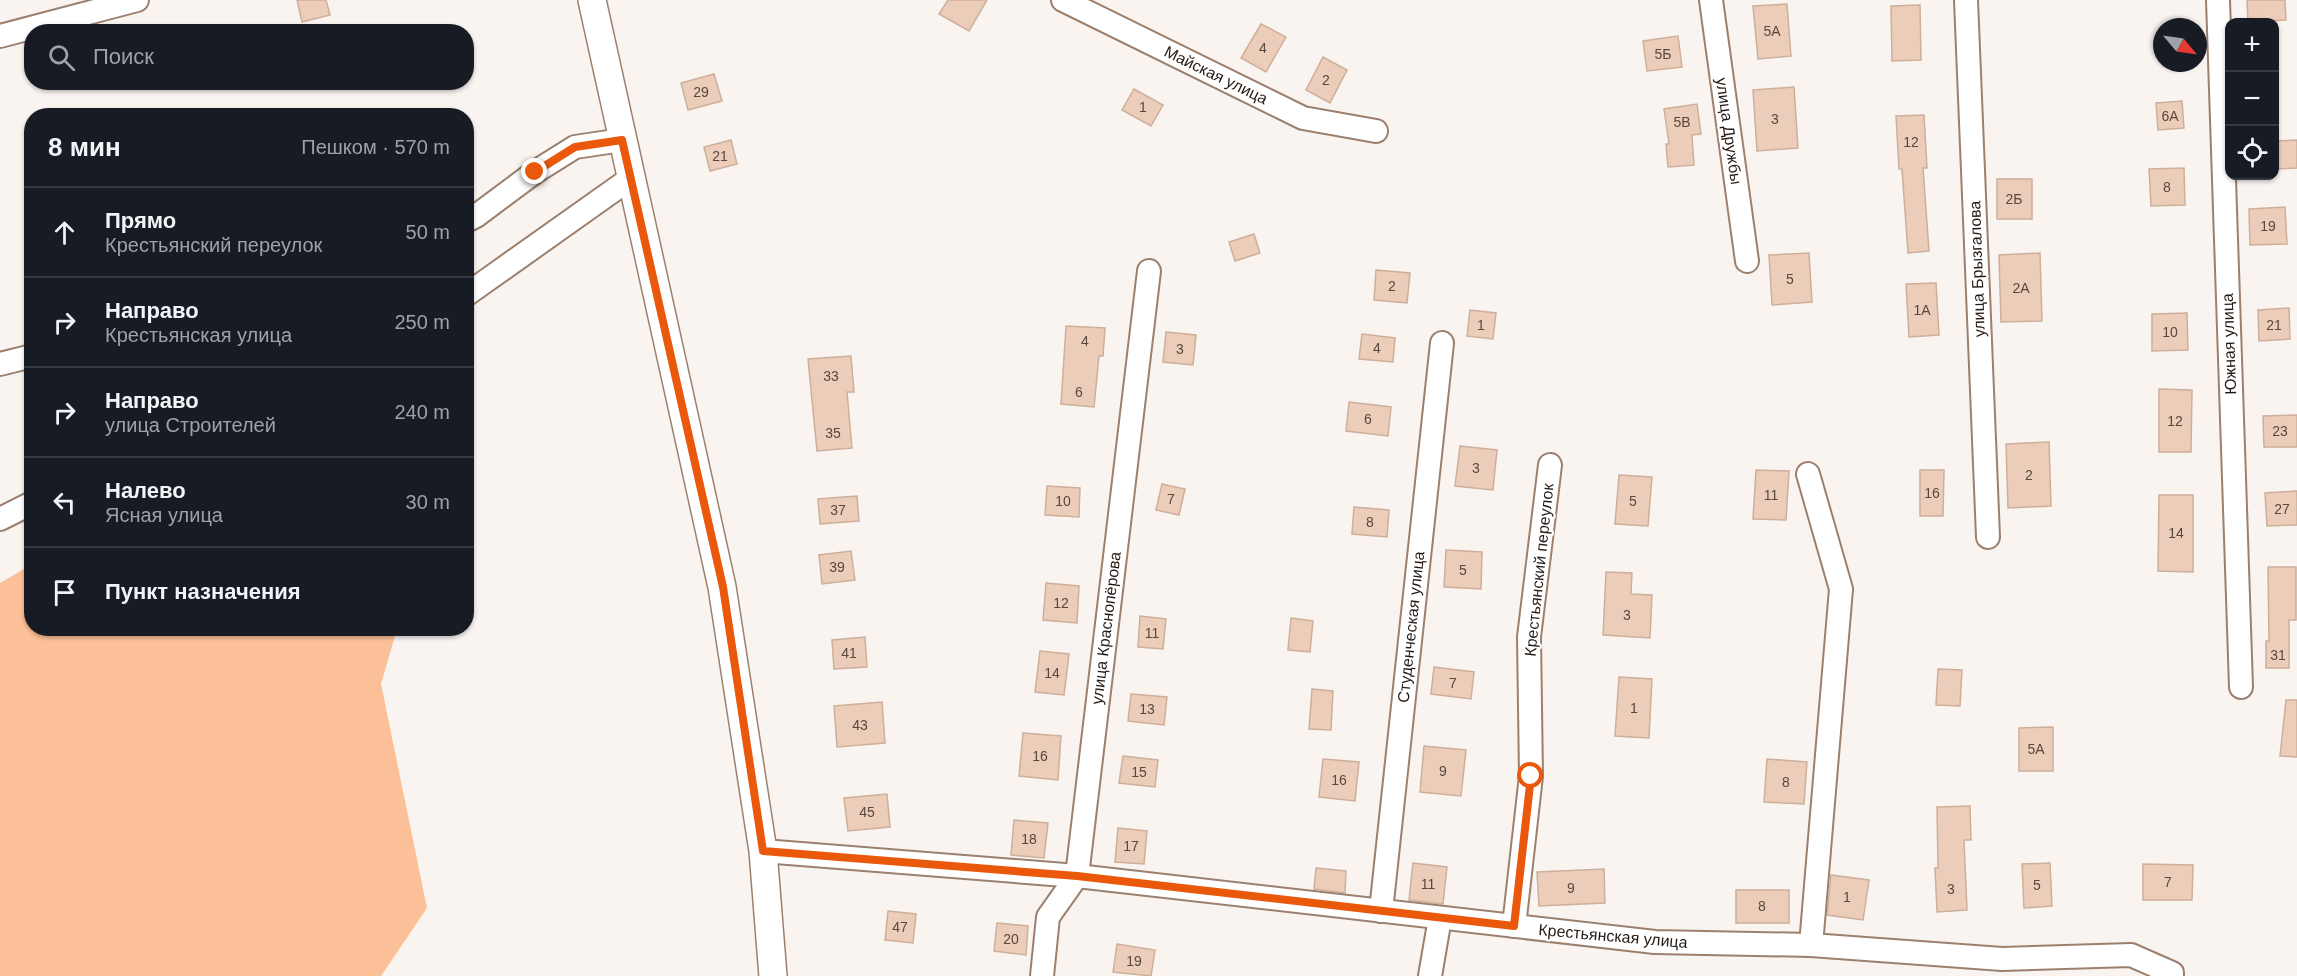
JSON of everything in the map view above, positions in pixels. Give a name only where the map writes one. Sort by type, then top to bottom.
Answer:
[{"type":"street","points":[[46,24],[137,0]]},
{"type":"street","points":[[592,0],[723,587],[763,851],[773,976]]},
{"type":"street","name":"Майская улица","points":[[1063,0],[1303,118],[1376,131]]},
{"type":"street","name":"улица Дружбы","points":[[1710,0],[1747,261]]},
{"type":"street","name":"улица Брызгалова","points":[[1966,0],[1988,537]]},
{"type":"street","name":"Южная улица","points":[[2218,0],[2241,687]]},
{"type":"street","points":[[0,36],[24,30]]},
{"type":"street","points":[[474,217],[535,172],[575,147],[622,140]]},
{"type":"street","points":[[474,289],[631,178]]},
{"type":"street","name":"улица Краснопёрова","points":[[1042,976],[1048,917],[1077,876],[1149,271]]},
{"type":"street","name":"Студенческая улица","points":[[1381,911],[1442,343]]},
{"type":"street","points":[[0,364],[24,358]]},
{"type":"street","name":"Крестьянский переулок","points":[[1514,926],[1531,776],[1529,637],[1550,465]]},
{"type":"street","points":[[1809,474],[1841,589],[1811,945]]},
{"type":"street","points":[[0,519],[24,508]]},
{"type":"street","name":"Крестьянская улица","points":[[763,851],[1077,876],[1655,942],[1811,945],[2002,958],[2131,955],[2172,973],[2172,976]]},
{"type":"street","points":[[1430,976],[1440,918]]},
{"type":"shaded area","points":[[24,569],[24,636],[395,636],[381,684],[427,908],[381,976],[0,976],[0,583]]},
{"type":"building","points":[[297,0],[326,0],[330,15],[302,22]]},
{"type":"building","points":[[948,0],[987,0],[969,31],[939,14]]},
{"type":"building","points":[[2247,0],[2285,0],[2286,20],[2248,18]]},
{"type":"building","points":[[1787,4],[1791,56],[1758,59],[1753,6]]},
{"type":"building","points":[[1920,5],[1921,60],[1892,61],[1891,6]]},
{"type":"building","points":[[1261,24],[1286,37],[1266,72],[1241,58]]},
{"type":"building","points":[[1678,36],[1682,67],[1647,71],[1643,41]]},
{"type":"building","points":[[1323,57],[1347,70],[1330,103],[1306,90]]},
{"type":"building","points":[[714,74],[722,101],[688,110],[681,83]]},
{"type":"building","points":[[1794,87],[1798,148],[1757,151],[1753,90]]},
{"type":"building","points":[[1134,89],[1163,105],[1151,126],[1122,110]]},
{"type":"building","points":[[2182,101],[2184,128],[2158,130],[2156,103]]},
{"type":"building","points":[[1697,104],[1701,134],[1692,135],[1694,165],[1668,167],[1666,144],[1669,144],[1664,109]]},
{"type":"building","points":[[1924,115],[1927,168],[1923,168],[1929,251],[1908,253],[1896,116]]},
{"type":"building","points":[[731,140],[737,164],[710,171],[704,147]]},
{"type":"building","points":[[2297,140],[2297,168],[2279,169],[2279,141]]},
{"type":"building","points":[[2184,168],[2185,205],[2151,206],[2149,169]]},
{"type":"building","points":[[1997,179],[2032,179],[2032,219],[1997,219]]},
{"type":"building","points":[[2285,207],[2287,244],[2250,245],[2249,209]]},
{"type":"building","points":[[1254,234],[1260,253],[1235,261],[1229,242]]},
{"type":"building","points":[[1809,253],[1812,302],[1772,305],[1769,255]]},
{"type":"building","points":[[2040,253],[2042,321],[2001,322],[1999,255]]},
{"type":"building","points":[[1376,270],[1410,273],[1407,303],[1374,300]]},
{"type":"building","points":[[1936,283],[1939,335],[1909,337],[1906,284]]},
{"type":"building","points":[[2289,308],[2290,339],[2259,341],[2258,310]]},
{"type":"building","points":[[1470,310],[1496,313],[1493,339],[1467,336]]},
{"type":"building","points":[[2187,313],[2188,350],[2152,351],[2152,314]]},
{"type":"building","points":[[1066,326],[1105,328],[1103,356],[1099,356],[1094,407],[1061,404]]},
{"type":"building","points":[[1166,332],[1196,335],[1193,365],[1163,362]]},
{"type":"building","points":[[1362,334],[1395,338],[1393,362],[1359,359]]},
{"type":"building","points":[[851,356],[854,392],[847,392],[852,448],[817,451],[808,359]]},
{"type":"building","points":[[2159,389],[2192,390],[2191,452],[2159,452]]},
{"type":"building","points":[[1349,402],[1391,407],[1388,436],[1346,431]]},
{"type":"building","points":[[2297,415],[2297,447],[2264,447],[2263,416]]},
{"type":"building","points":[[2049,442],[2051,506],[2008,508],[2006,444]]},
{"type":"building","points":[[1460,446],[1497,450],[1493,490],[1455,486]]},
{"type":"building","points":[[1756,470],[1789,471],[1786,520],[1753,519]]},
{"type":"building","points":[[1920,470],[1944,470],[1943,516],[1920,516]]},
{"type":"building","points":[[1619,475],[1652,477],[1648,526],[1615,524]]},
{"type":"building","points":[[1162,484],[1185,489],[1179,515],[1156,510]]},
{"type":"building","points":[[1047,486],[1080,488],[1079,517],[1045,515]]},
{"type":"building","points":[[2297,491],[2297,525],[2267,526],[2265,493]]},
{"type":"building","points":[[2159,495],[2193,495],[2193,572],[2158,571]]},
{"type":"building","points":[[857,496],[859,521],[820,524],[818,499]]},
{"type":"building","points":[[1354,507],[1389,510],[1387,537],[1352,534]]},
{"type":"building","points":[[1446,550],[1482,552],[1481,589],[1444,587]]},
{"type":"building","points":[[851,551],[855,580],[822,584],[819,555]]},
{"type":"building","points":[[2268,567],[2296,567],[2296,620],[2289,620],[2289,668],[2266,668],[2266,641],[2269,641]]},
{"type":"building","points":[[1606,572],[1632,573],[1631,594],[1652,595],[1650,638],[1603,635]]},
{"type":"building","points":[[1046,583],[1079,586],[1077,623],[1043,620]]},
{"type":"building","points":[[1140,616],[1166,619],[1163,649],[1138,647]]},
{"type":"building","points":[[1291,618],[1313,621],[1310,652],[1288,650]]},
{"type":"building","points":[[865,637],[867,667],[834,669],[832,640]]},
{"type":"building","points":[[1040,651],[1069,654],[1064,695],[1035,692]]},
{"type":"building","points":[[1434,667],[1474,672],[1471,699],[1431,694]]},
{"type":"building","points":[[1938,669],[1962,670],[1960,706],[1936,705]]},
{"type":"building","points":[[1619,677],[1652,679],[1649,738],[1615,736]]},
{"type":"building","points":[[1312,689],[1333,691],[1331,730],[1309,729]]},
{"type":"building","points":[[1131,694],[1167,697],[1164,725],[1128,721]]},
{"type":"building","points":[[2286,700],[2297,700],[2297,757],[2280,756]]},
{"type":"building","points":[[882,702],[885,743],[837,747],[834,706]]},
{"type":"building","points":[[2053,727],[2053,771],[2019,771],[2019,728]]},
{"type":"building","points":[[1023,733],[1061,736],[1058,780],[1019,776]]},
{"type":"building","points":[[1424,746],[1466,750],[1461,796],[1420,792]]},
{"type":"building","points":[[1123,756],[1158,760],[1155,787],[1119,783]]},
{"type":"building","points":[[1323,759],[1359,762],[1355,801],[1319,797]]},
{"type":"building","points":[[1767,759],[1807,762],[1804,804],[1764,802]]},
{"type":"building","points":[[887,794],[890,827],[848,831],[844,798]]},
{"type":"building","points":[[1970,806],[1971,840],[1964,840],[1967,910],[1937,912],[1935,868],[1938,868],[1937,807]]},
{"type":"building","points":[[1014,820],[1048,823],[1044,858],[1011,855]]},
{"type":"building","points":[[1118,828],[1147,831],[1144,864],[1115,862]]},
{"type":"building","points":[[1413,863],[1447,867],[1443,904],[1409,900]]},
{"type":"building","points":[[2050,863],[2052,906],[2024,908],[2022,864]]},
{"type":"building","points":[[2143,864],[2193,865],[2192,900],[2143,900]]},
{"type":"building","points":[[1316,868],[1346,871],[1345,893],[1314,889]]},
{"type":"building","points":[[1604,869],[1605,903],[1539,906],[1537,872]]},
{"type":"building","points":[[1831,875],[1869,880],[1863,920],[1827,915]]},
{"type":"building","points":[[1736,890],[1789,890],[1789,923],[1736,923]]},
{"type":"building","points":[[888,911],[916,914],[913,943],[885,940]]},
{"type":"building","points":[[997,923],[1028,926],[1026,955],[994,951]]},
{"type":"building","points":[[1117,944],[1155,950],[1151,976],[1113,972]]},
{"type":"route","points":[[535,172],[575,147],[622,140],[723,587],[763,851],[1077,876],[1514,926],[1531,776]]}]
